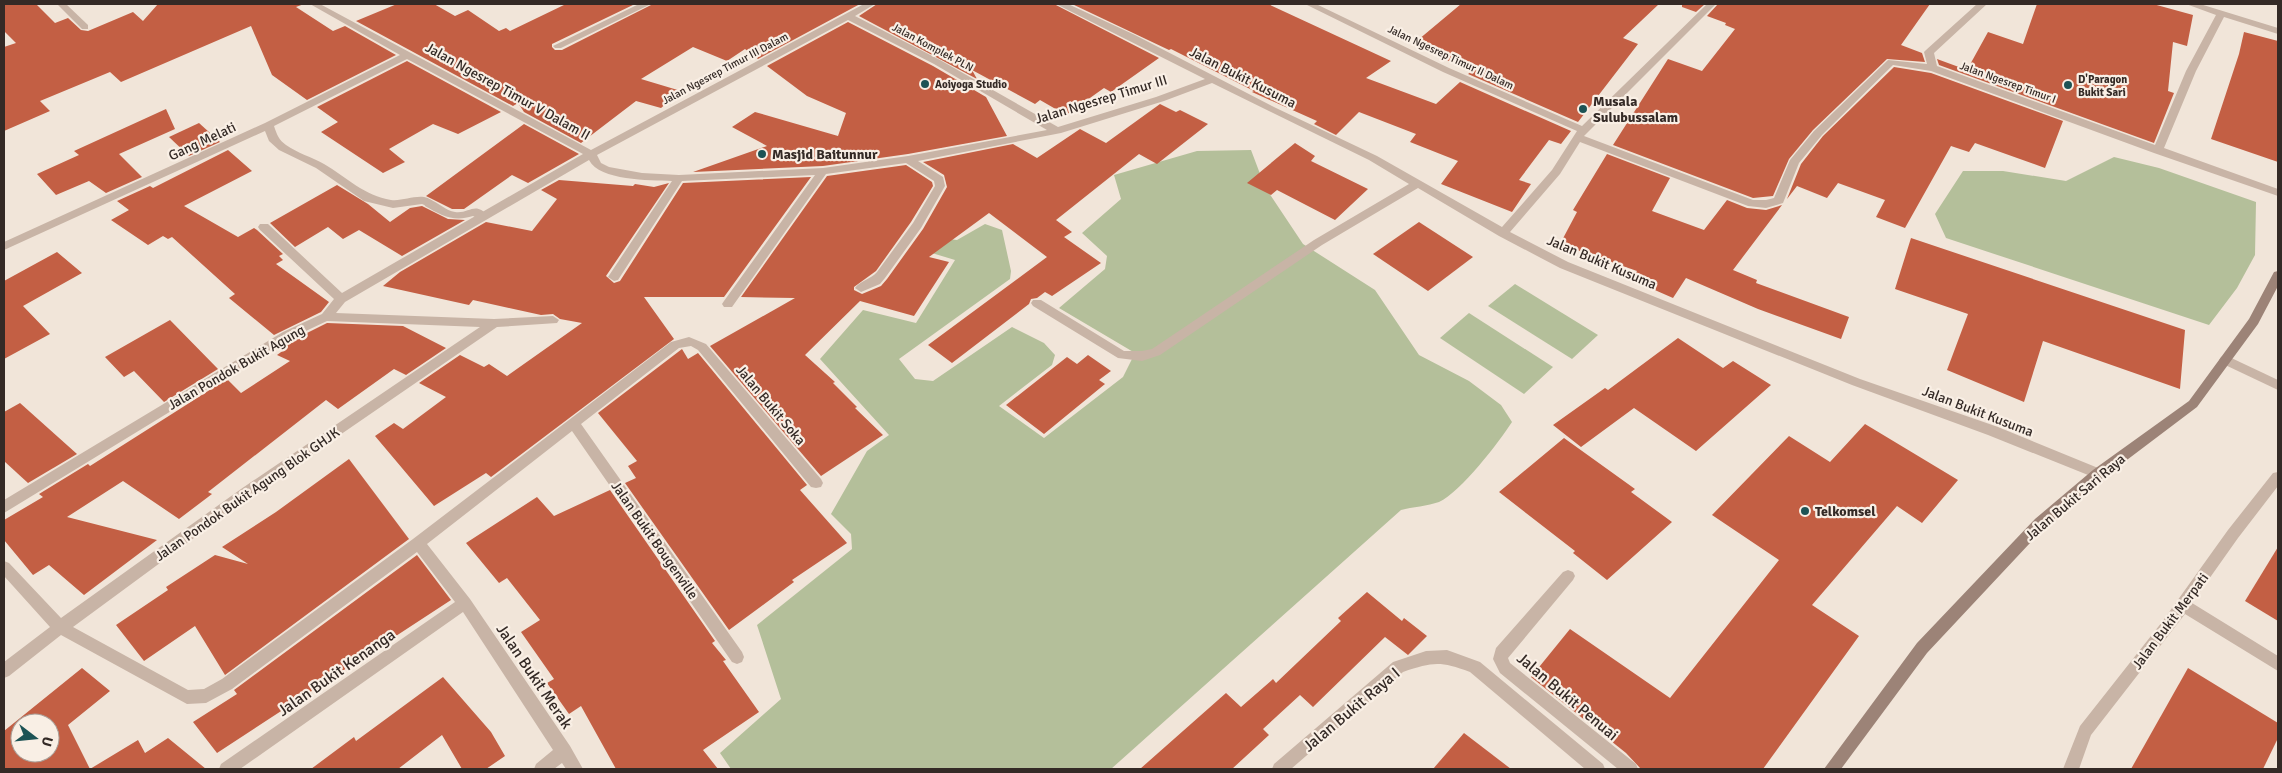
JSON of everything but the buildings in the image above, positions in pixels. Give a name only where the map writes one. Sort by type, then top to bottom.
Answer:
[{"type":"street","points":[[61,4],[85,27]]},
{"type":"street","name":"Jalan Ngesrep Timur V Dalam II","points":[[314,4],[591,154]]},
{"type":"street","points":[[558,46],[646,4]]},
{"type":"street","name":"Jalan Ngesrep Timur III Dalam","points":[[591,154],[870,4]]},
{"type":"street","name":"Jalan Bukit Kusuma","points":[[1061,4],[1132,36],[1213,79],[1373,158],[1503,233],[1564,265],[1856,382],[1993,432],[2098,474]]},
{"type":"street","name":"Jalan Ngesrep Timur II Dalam","points":[[1309,4],[1581,134],[1752,203],[1766,204],[1780,200],[1794,162],[1818,133],[1891,62],[1933,68]]},
{"type":"street","points":[[1503,233],[1556,172],[1581,134],[1712,4]]},
{"type":"street","points":[[1933,68],[1929,52],[1982,4]]},
{"type":"street","points":[[2191,4],[2278,31]]},
{"type":"street","points":[[2158,150],[2191,70],[2221,12]]},
{"type":"street","name":"Jalan Komplek PLN","points":[[848,16],[937,62],[1057,131]]},
{"type":"street","name":"Gang Melati","points":[[4,246],[269,125],[409,54]]},
{"type":"street","name":"Jalan Ngesrep Timur I","points":[[1933,68],[2278,193]]},
{"type":"street","name":"Jalan Ngesrep Timur III","points":[[591,154],[597,165],[606,170],[622,174],[679,178],[823,171],[908,159],[1057,131],[1160,99],[1213,79]]},
{"type":"street","points":[[269,125],[273,139],[283,148],[320,166],[368,198],[393,204],[416,200],[429,202],[453,217],[460,217],[474,211],[483,217]]},
{"type":"street","name":"Jalan Ngesrep Timur V Dalam II","points":[[326,317],[341,299],[591,154]]},
{"type":"street","points":[[861,288],[876,281],[881,275],[917,226],[940,186],[939,179],[908,159]]},
{"type":"street","points":[[728,304],[823,171]]},
{"type":"street","points":[[614,277],[679,178]]},
{"type":"street","points":[[1037,303],[1122,355],[1142,356],[1156,352],[1272,272],[1383,202],[1419,183]]},
{"type":"street","points":[[264,227],[341,299]]},
{"type":"street","name":"Jalan Bukit Sari Raya","points":[[1832,769],[1922,648],[2040,523],[2098,474],[2193,404],[2254,321],[2278,275]]},
{"type":"street","name":"Jalan Pondok Bukit Agung","points":[[4,507],[287,335],[326,317],[494,323],[553,320]]},
{"type":"street","name":"Jalan Pondok Bukit Agung Blok GHJK","points":[[4,671],[60,627],[284,465],[494,323]]},
{"type":"street","name":"Jalan Bukit Soka","points":[[572,423],[675,345],[690,341],[702,347],[816,483]]},
{"type":"street","points":[[2225,360],[2278,385]]},
{"type":"street","points":[[4,567],[60,627],[187,697],[206,696],[227,684],[418,543],[572,423]]},
{"type":"street","name":"Jalan Bukit Bougenville","points":[[572,423],[737,657]]},
{"type":"street","name":"Jalan Bukit Merpati","points":[[2071,769],[2085,731],[2278,477]]},
{"type":"street","points":[[418,543],[465,603]]},
{"type":"street","name":"Jalan Bukit Penuai","points":[[1568,576],[1501,653],[1500,659],[1505,668],[1630,769]]},
{"type":"street","name":"Jalan Bukit Merak","points":[[465,603],[576,769]]},
{"type":"street","name":"Jalan Bukit Kenanga","points":[[227,769],[465,603]]},
{"type":"street","points":[[2182,605],[2278,664]]},
{"type":"street","name":"Jalan Bukit Raya I","points":[[1280,769],[1398,667],[1426,658],[1447,657],[1475,667],[1597,769]]},
{"type":"street","points":[[542,769],[564,751]]},
{"type":"green space","points":[[1251,150],[1265,187],[1303,244],[1375,290],[1419,355],[1469,381],[1501,405],[1512,422],[1479,466],[1448,497],[1430,505],[1401,510],[1111,769],[731,769],[720,753],[781,699],[757,625],[852,549],[851,534],[831,514],[867,451],[889,435],[820,359],[863,310],[916,323],[955,260],[912,247],[924,236],[957,240],[985,224],[1002,230],[1011,271],[1010,279],[899,359],[915,379],[933,381],[1012,327],[1044,343],[1055,355],[1052,365],[999,406],[1044,438],[1123,377],[1135,353],[1059,308],[1105,269],[1107,256],[1082,233],[1121,199],[1114,175],[1197,151]]},
{"type":"green space","points":[[2114,157],[2159,168],[2256,202],[2255,255],[2237,288],[2209,325],[1946,238],[1935,214],[1963,171],[2003,171],[2066,181]]},
{"type":"green space","points":[[1515,284],[1598,335],[1572,359],[1488,306]]},
{"type":"green space","points":[[1469,313],[1553,367],[1524,394],[1440,338]]},
{"type":"place","name":"Aoiyoga Studio","points":[[925,84]]},
{"type":"place","name":"D'Paragon Bukit Sari","points":[[2068,85]]},
{"type":"place","name":"Musala Sulubussalam","points":[[1583,109]]},
{"type":"place","name":"Masjid Baitunnur","points":[[762,154]]},
{"type":"place","name":"Telkomsel","points":[[1805,511]]}]
